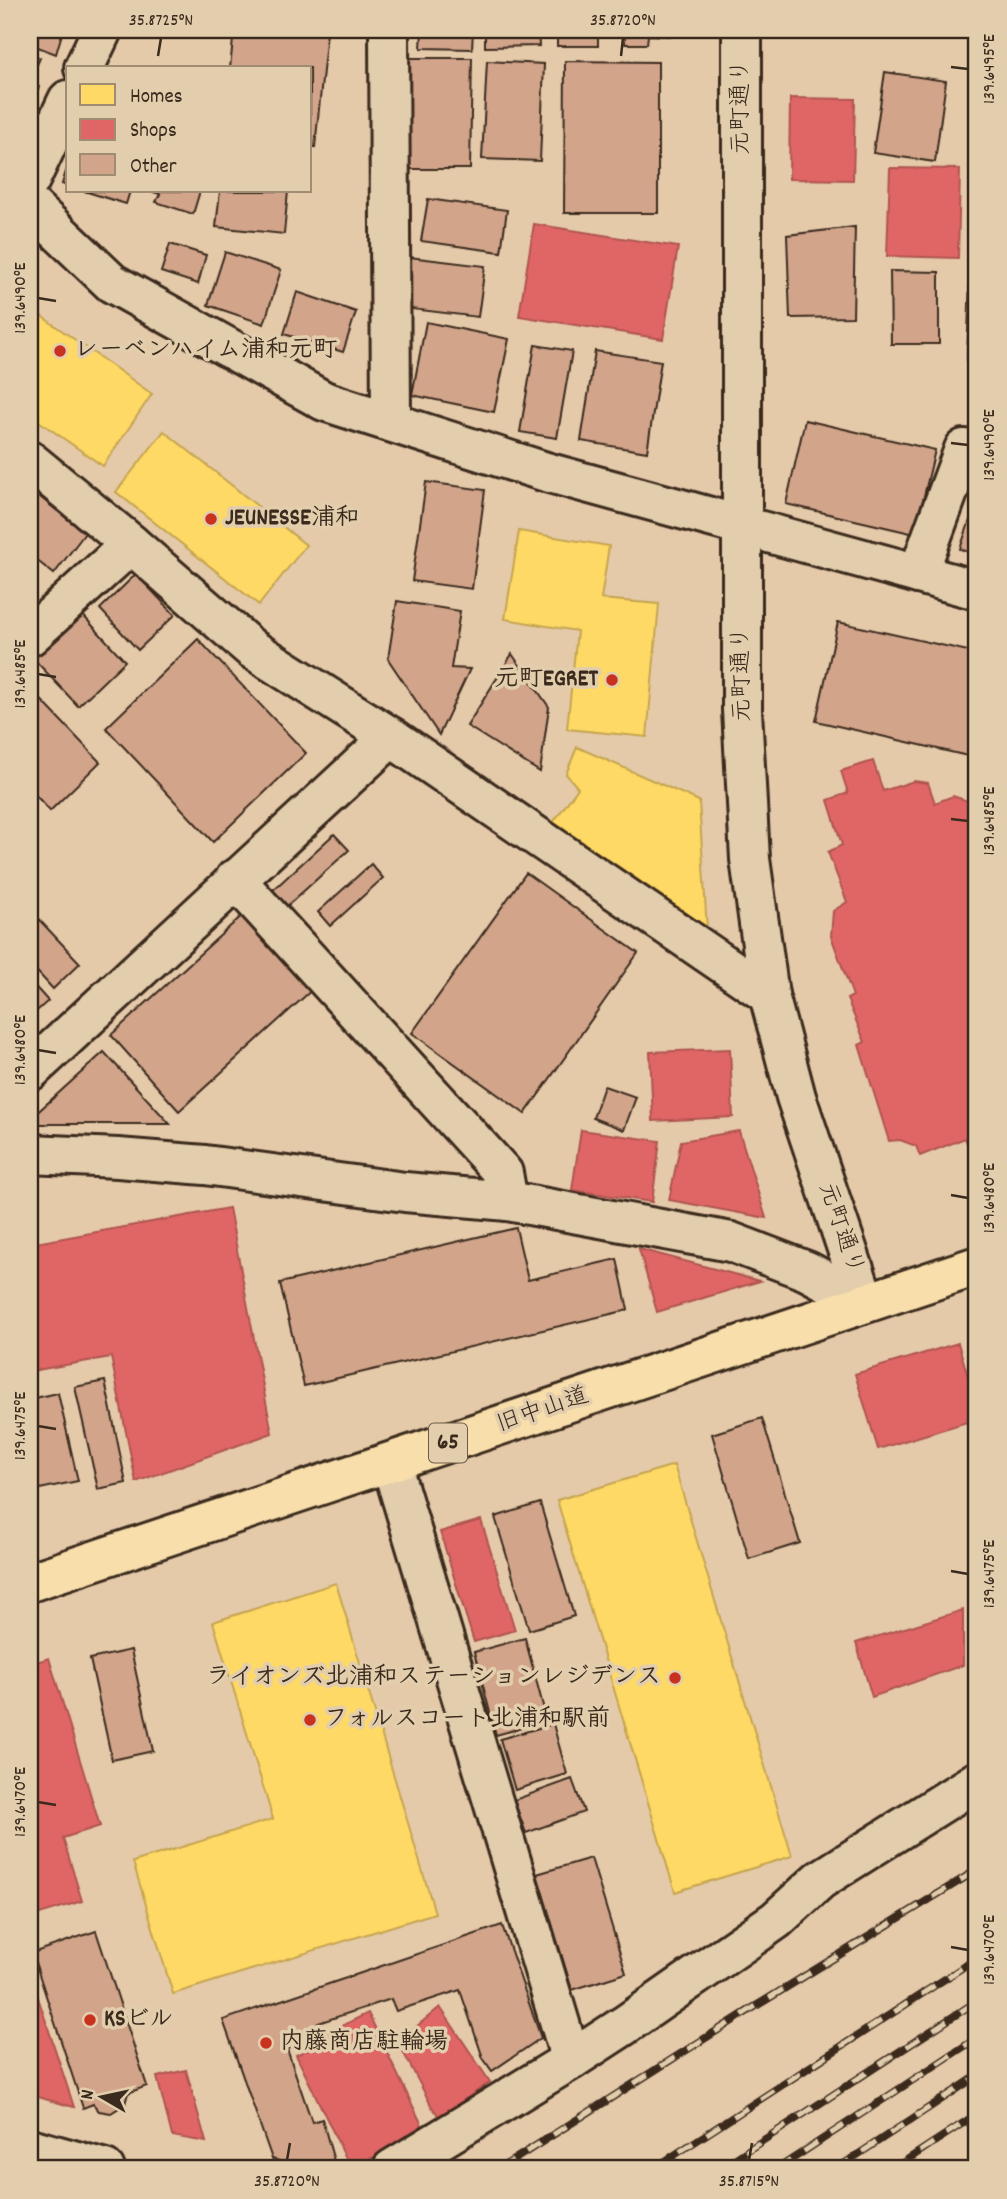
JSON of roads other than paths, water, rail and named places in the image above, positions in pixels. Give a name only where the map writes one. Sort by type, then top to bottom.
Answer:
[{"type":"main road","name":"旧中山道","points":[[30,1582],[977,1266]]},
{"type":"street","points":[[85,66],[102,30]]},
{"type":"street","points":[[389,30],[391,422]]},
{"type":"street","name":"元町通り","points":[[742,30],[743,710],[750,859],[769,995],[796,1097],[865,1302]]},
{"type":"street","points":[[30,180],[66,104]]},
{"type":"street","points":[[30,205],[112,283],[324,401],[546,472],[977,590]]},
{"type":"street","points":[[918,574],[964,449]]},
{"type":"street","points":[[30,461],[252,649],[391,737],[769,995]]},
{"type":"street","points":[[30,636],[131,544]]},
{"type":"street","points":[[30,1071],[391,737]]},
{"type":"street","points":[[235,879],[503,1173],[508,1201]]},
{"type":"street","points":[[30,1154],[205,1166],[405,1192],[508,1201],[731,1242],[807,1270],[865,1302]]},
{"type":"street","points":[[391,1463],[571,2060]]},
{"type":"street","points":[[392,2169],[571,2060],[776,1920],[820,1880],[977,1781]]},
{"type":"street","points":[[30,2148],[105,2169]]},
{"type":"railway","points":[[499,2169],[977,1870]]},
{"type":"railway","points":[[653,2169],[977,1958]]},
{"type":"railway","points":[[719,2169],[977,2001]]},
{"type":"railway","points":[[777,2169],[977,2038]]},
{"type":"railway","points":[[836,2169],[977,2076]]},
{"type":"railway","points":[[893,2169],[977,2114]]},
{"type":"place","name":"レーベンハイム浦和元町","points":[[60,351]]},
{"type":"place","name":"JEUNESSE浦和","points":[[211,519]]},
{"type":"place","name":"元町EGRET","points":[[612,680]]},
{"type":"place","name":"ライオンズ北浦和ステーションレジデンス","points":[[675,1678]]},
{"type":"place","name":"フォルスコート北浦和駅前","points":[[310,1720]]},
{"type":"place","name":"KSビル","points":[[90,2020]]},
{"type":"place","name":"内藤商店駐輪場","points":[[266,2043]]}]
